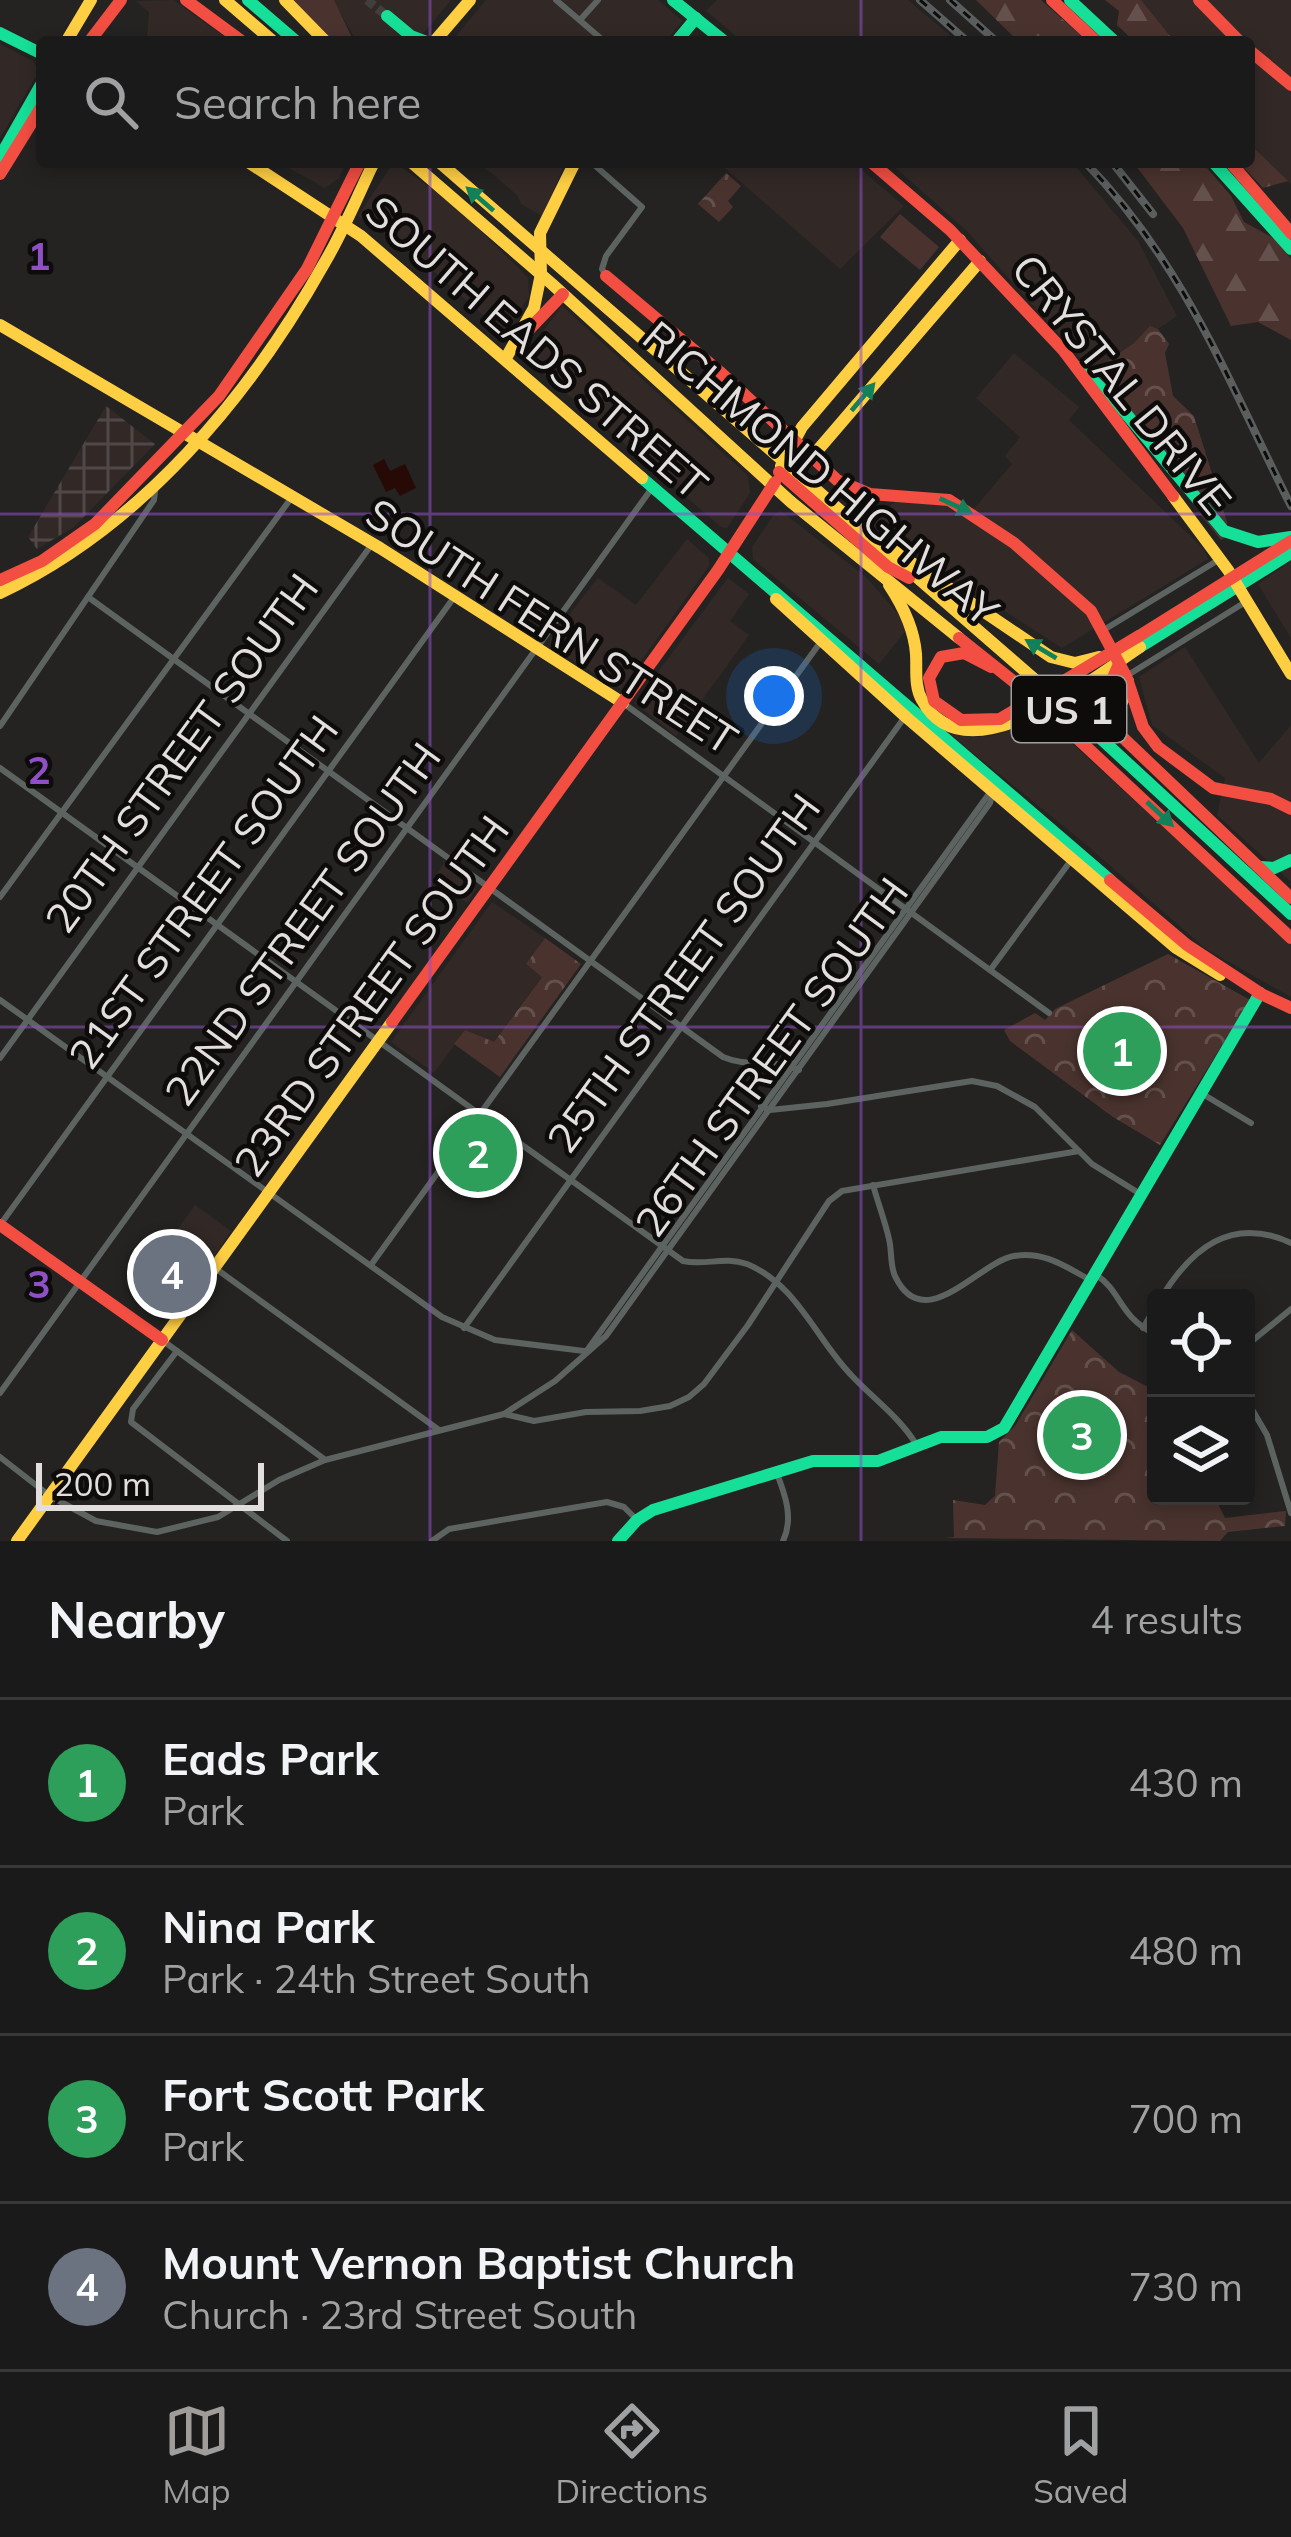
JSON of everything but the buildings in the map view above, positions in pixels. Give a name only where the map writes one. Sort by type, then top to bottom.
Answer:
[{"type":"main road","points":[[70,36],[91,0]]},
{"type":"main road","points":[[94,36],[122,0]]},
{"type":"main road","points":[[186,0],[235,36]]},
{"type":"main road","points":[[225,0],[267,36]]},
{"type":"main road","points":[[248,0],[290,36]]},
{"type":"main road","points":[[285,0],[320,36]]},
{"type":"main road","points":[[436,36],[470,0]]},
{"type":"main road","points":[[673,0],[718,36]]},
{"type":"main road","points":[[1052,0],[1091,36]]},
{"type":"main road","points":[[1070,0],[1109,36]]},
{"type":"main road","points":[[1199,0],[1234,36]]},
{"type":"main road","points":[[387,16],[411,36]]},
{"type":"main road","points":[[681,36],[696,18]]},
{"type":"main road","points":[[0,33],[36,51]]},
{"type":"main road","points":[[1255,55],[1291,85]]},
{"type":"main road","points":[[0,157],[36,94]]},
{"type":"main road","points":[[0,174],[36,116]]},
{"type":"main road","name":"SOUTH EADS STREET","points":[[258,168],[339,219],[506,358],[782,608],[824,638],[1137,908],[1188,958],[1291,1008]]},
{"type":"main road","points":[[339,219],[358,168]]},
{"type":"main road","points":[[0,593],[82,550],[155,481],[262,337],[370,168]]},
{"type":"main road","name":"RICHMOND HIGHWAY","points":[[417,168],[562,294],[923,584],[1077,716],[1291,916]]},
{"type":"main road","name":"RICHMOND HIGHWAY","points":[[446,168],[659,352],[880,574],[1010,677],[1287,934]]},
{"type":"main road","points":[[519,340],[537,299],[540,233],[572,168]]},
{"type":"main road","name":"CRYSTAL DRIVE","points":[[878,168],[960,240],[1073,363],[1220,559],[1291,674]]},
{"type":"main road","points":[[1218,168],[1291,250]]},
{"type":"main road","points":[[1235,168],[1291,232]]},
{"type":"main road","name":"23RD STREET SOUTH","points":[[17,1541],[728,555],[782,474],[793,439],[960,240]]},
{"type":"main road","name":"23RD STREET SOUTH","points":[[782,474],[811,457],[980,261]]},
{"type":"main road","points":[[606,276],[832,477],[864,492],[936,496],[965,508],[1022,549],[1087,606],[1127,678],[1149,735],[1198,779],[1225,792],[1271,799],[1291,809]]},
{"type":"main road","points":[[919,287],[940,306]]},
{"type":"main road","points":[[506,358],[562,294]]},
{"type":"main road","name":"SOUTH FERN STREET","points":[[0,325],[372,544],[622,703]]},
{"type":"main road","points":[[869,345],[891,364]]},
{"type":"main road","points":[[1073,363],[1118,404],[1214,522],[1235,536],[1258,542],[1291,539]]},
{"type":"main road","points":[[0,580],[42,561],[94,524],[190,435]]},
{"type":"main road","points":[[782,474],[888,567],[923,584]]},
{"type":"main road","points":[[850,523],[1046,654],[1068,662],[1094,659],[1139,641],[1291,553]]},
{"type":"main road","points":[[880,574],[911,625],[919,689],[930,712],[962,730],[1024,719],[1291,539]]},
{"type":"main road","points":[[1139,641],[1107,682],[1107,717],[1115,730],[1291,898]]},
{"type":"main road","points":[[1002,724],[968,722],[947,714],[931,696],[929,678],[941,657],[960,652],[1010,677]]},
{"type":"main road","points":[[1077,716],[1102,721],[1112,716],[1127,699],[1127,678]]},
{"type":"main road","points":[[1258,867],[1274,868],[1291,860]]},
{"type":"main road","points":[[1287,934],[1291,916]]},
{"type":"main road","points":[[618,1541],[637,1520],[675,1502],[812,1461],[878,1461],[941,1437],[988,1437],[1004,1428],[1260,993]]},
{"type":"main road","points":[[0,1225],[162,1340]]},
{"type":"street","points":[[556,0],[598,36]]},
{"type":"street","points":[[580,20],[598,0]]},
{"type":"street","points":[[598,168],[641,207],[606,256],[602,265],[606,276]]},
{"type":"street","points":[[0,726],[154,500],[155,481]]},
{"type":"street","name":"22ND STREET SOUTH","points":[[0,1393],[652,488]]},
{"type":"street","points":[[0,897],[292,497]]},
{"type":"street","name":"20TH STREET SOUTH","points":[[0,1058],[372,544]]},
{"type":"street","points":[[1102,631],[1220,559]]},
{"type":"street","name":"21ST STREET SOUTH","points":[[0,1225],[455,595]]},
{"type":"street","points":[[88,597],[682,1027],[735,1062],[799,1070]]},
{"type":"street","points":[[1127,678],[1247,601]]},
{"type":"street","points":[[370,1265],[824,638]]},
{"type":"street","name":"SOUTH FERN STREET","points":[[622,703],[1048,1013]]},
{"type":"street","name":"25TH STREET SOUTH","points":[[464,1328],[908,714]]},
{"type":"street","points":[[0,767],[670,1251],[694,1263],[729,1259],[777,1282],[836,1358],[902,1422],[916,1444]]},
{"type":"street","name":"26TH STREET SOUTH","points":[[0,1457],[50,1496],[96,1521],[173,1533],[218,1517],[279,1480],[325,1460],[504,1414],[555,1381],[606,1336],[670,1251],[995,787]]},
{"type":"street","points":[[990,970],[1075,855]]},
{"type":"street","name":"26TH STREET SOUTH","points":[[586,1351],[908,910]]},
{"type":"street","points":[[0,1000],[464,1328],[495,1340],[586,1351]]},
{"type":"street","points":[[761,1106],[770,1110],[971,1081],[997,1086],[1020,1096],[1078,1151],[1142,1196]]},
{"type":"street","points":[[1201,1093],[1251,1123]]},
{"type":"street","points":[[504,1414],[534,1420],[670,1406],[704,1384],[842,1191],[1078,1151]]},
{"type":"street","points":[[873,1186],[896,1278],[910,1293],[940,1299],[999,1259],[1044,1255],[1108,1282],[1127,1316],[1147,1330]]},
{"type":"street","points":[[1167,1289],[1185,1262],[1215,1240],[1271,1236],[1291,1244]]},
{"type":"street","points":[[215,1268],[439,1430]]},
{"type":"street","points":[[1255,1339],[1291,1310]]},
{"type":"street","points":[[1143,1328],[1147,1321]]},
{"type":"street","points":[[162,1340],[325,1460]]},
{"type":"street","points":[[177,1351],[134,1409],[130,1422],[287,1541]]},
{"type":"street","points":[[1255,1414],[1268,1436],[1291,1514]]},
{"type":"street","points":[[776,1472],[788,1509],[789,1528],[783,1541]]},
{"type":"street","points":[[432,1541],[448,1529],[607,1502],[624,1507],[637,1520]]},
{"type":"shaded area","points":[[174,0],[224,36],[147,36],[149,12],[136,1]]},
{"type":"shaded area","points":[[333,0],[451,0],[421,36],[354,36]]},
{"type":"shaded area","points":[[486,0],[658,0],[683,21],[670,36],[456,36]]},
{"type":"shaded area","points":[[717,0],[908,0],[951,36],[736,36],[706,11]]},
{"type":"shaded area","points":[[1141,0],[1291,0],[1291,184],[1255,149],[1255,36],[1170,36]]},
{"type":"shaded area","points":[[0,44],[33,61],[36,76],[0,138]]},
{"type":"shaded area","points":[[289,168],[343,168],[325,188]]},
{"type":"shaded area","points":[[390,168],[403,168],[455,205],[528,278],[529,297],[506,329],[493,324],[414,254],[358,216]]},
{"type":"shaded area","points":[[485,168],[563,168],[542,216],[521,204]]},
{"type":"shaded area","points":[[725,168],[859,168],[904,206],[840,269]]},
{"type":"shaded area","points":[[896,168],[1077,168],[1138,241],[1177,316],[1158,329],[1150,326],[1092,372],[967,231]]},
{"type":"shaded area","points":[[562,306],[748,476],[750,493],[727,528],[524,357]]},
{"type":"shaded area","points":[[1014,353],[1079,407],[1069,420],[1203,548],[1208,559],[1062,648],[866,522],[901,498],[925,498],[973,510],[1012,464],[1005,456],[1020,437],[976,398]]},
{"type":"shaded area","points":[[106,406],[155,444],[74,527],[37,549],[28,537]]},
{"type":"shaded area","points":[[384,459],[390,471],[405,464],[416,488],[400,496],[395,488],[386,492],[373,465]]},
{"type":"shaded area","points":[[781,511],[866,577],[905,622],[908,628],[879,664],[753,559],[752,547]]},
{"type":"shaded area","points":[[687,539],[709,558],[709,566],[621,689],[550,647],[550,639],[598,578],[636,605]]},
{"type":"shaded area","points":[[1291,561],[1291,638],[1258,584]]},
{"type":"shaded area","points":[[728,578],[749,594],[730,621],[749,635],[676,736],[635,703]]},
{"type":"shaded area","points":[[1185,647],[1259,763],[1291,725],[1291,882],[1217,815],[1225,778],[1152,725],[1139,677]]},
{"type":"shaded area","points":[[1041,715],[1291,944],[1291,997],[1206,949],[945,730],[970,737],[991,736]]},
{"type":"shaded area","points":[[446,861],[476,889],[467,903],[433,878]]},
{"type":"shaded area","points":[[492,902],[545,938],[526,964],[542,976],[493,1043],[465,1030],[434,1073],[391,1042]]},
{"type":"shaded area","points":[[195,1205],[231,1231],[207,1267],[169,1241]]},
{"type":"green space","points":[[290,0],[334,0],[351,36],[326,36]]},
{"type":"green space","points":[[976,0],[1041,0],[1081,36],[1013,36]]},
{"type":"green space","points":[[1105,0],[1141,0],[1170,36],[1129,36],[1117,25],[1119,11]]},
{"type":"green space","points":[[1255,149],[1288,181],[1263,188],[1245,168],[1255,168]]},
{"type":"green space","points":[[1138,168],[1207,168],[1231,196],[1244,222],[1277,240],[1291,259],[1291,340],[1258,322],[1231,326],[1183,228]]},
{"type":"green space","points":[[726,173],[741,186],[728,201],[733,207],[719,222],[698,204]]},
{"type":"green space","points":[[900,214],[939,247],[920,270],[880,237]]},
{"type":"green space","points":[[1150,326],[1169,344],[1165,353],[1173,396],[1194,416],[1227,522],[1226,537],[1221,540],[1200,514],[1208,506],[1148,428],[1092,372]]},
{"type":"green space","points":[[545,938],[581,964],[500,1077],[454,1044],[465,1030],[494,1042],[542,977],[526,964]]},
{"type":"green space","points":[[1168,954],[1250,1000],[1160,1145],[1113,1117],[1010,1041],[1004,1030],[1035,1013],[1045,1020],[1055,1009]]},
{"type":"green space","points":[[482,1122],[507,1139],[474,1185],[450,1166]]},
{"type":"green space","points":[[1072,1330],[1119,1372],[1147,1386],[1147,1505],[1218,1505],[1225,1518],[1286,1511],[1285,1526],[1228,1532],[1220,1541],[945,1538],[954,1537],[953,1500],[985,1505],[995,1496],[999,1442],[1015,1426]]},
{"type":"tunnel","points":[[367,0],[387,16]]},
{"type":"railway","points":[[920,0],[961,36]]},
{"type":"railway","points":[[950,0],[990,36]]},
{"type":"railway","points":[[1090,168],[1178,283],[1291,506]]},
{"type":"railway","points":[[1117,168],[1153,214]]},
{"type":"traffic: fast","points":[[248,0],[290,36]]},
{"type":"traffic: fast","points":[[673,0],[718,36]]},
{"type":"traffic: fast","points":[[1070,0],[1109,36]]},
{"type":"traffic: fast","points":[[387,16],[411,36]]},
{"type":"traffic: fast","points":[[681,36],[696,18]]},
{"type":"traffic: fast","points":[[0,33],[36,51]]},
{"type":"traffic: fast","points":[[0,157],[36,94]]},
{"type":"traffic: fast","points":[[1218,168],[1291,249]]},
{"type":"traffic: fast","points":[[1079,367],[1118,404],[1224,531],[1258,542],[1291,537]]},
{"type":"traffic: fast","points":[[642,478],[1110,880]]},
{"type":"traffic: fast","points":[[1140,647],[1291,553]]},
{"type":"traffic: fast","points":[[1071,711],[1291,914]]},
{"type":"traffic: fast","points":[[1261,867],[1274,868],[1291,860]]},
{"type":"traffic: fast","points":[[618,1541],[653,1510],[813,1461],[878,1461],[941,1437],[987,1437],[1004,1428],[1260,993]]},
{"type":"traffic: slow","points":[[70,36],[91,0]]},
{"type":"traffic: slow","points":[[225,0],[267,36]]},
{"type":"traffic: slow","points":[[285,0],[320,36]]},
{"type":"traffic: slow","points":[[439,36],[470,0]]},
{"type":"traffic: slow","points":[[257,168],[361,236],[642,478]]},
{"type":"traffic: slow","points":[[0,593],[100,532],[187,453],[295,312],[371,168]]},
{"type":"traffic: slow","points":[[418,168],[791,502],[959,638]]},
{"type":"traffic: slow","points":[[446,168],[1071,711]]},
{"type":"traffic: slow","points":[[506,358],[534,308],[541,274],[540,233],[572,168]]},
{"type":"traffic: slow","points":[[781,466],[802,427],[960,240]]},
{"type":"traffic: slow","points":[[788,476],[805,465],[980,261]]},
{"type":"traffic: slow","points":[[0,325],[380,548],[623,703]]},
{"type":"traffic: slow","points":[[1173,496],[1228,570],[1291,674]]},
{"type":"traffic: slow","points":[[884,544],[1051,657],[1075,663],[1099,657]]},
{"type":"traffic: slow","points":[[889,585],[913,635],[922,700],[942,722],[968,730],[998,727],[1030,716],[1140,647]]},
{"type":"traffic: slow","points":[[776,599],[1176,948],[1220,975]]},
{"type":"traffic: slow","points":[[1080,717],[1099,718],[1114,712],[1128,681]]},
{"type":"traffic: slow","points":[[17,1541],[392,1022]]},
{"type":"traffic: jam","points":[[94,36],[121,0]]},
{"type":"traffic: jam","points":[[186,0],[235,36]]},
{"type":"traffic: jam","points":[[1052,0],[1091,36]]},
{"type":"traffic: jam","points":[[1199,0],[1234,36]]},
{"type":"traffic: jam","points":[[1255,55],[1291,85]]},
{"type":"traffic: jam","points":[[0,174],[36,116]]},
{"type":"traffic: jam","points":[[0,580],[42,561],[95,524],[219,396],[307,269],[357,168]]},
{"type":"traffic: jam","points":[[878,168],[950,230],[1063,350],[1173,496]]},
{"type":"traffic: jam","points":[[1235,168],[1291,233]]},
{"type":"traffic: jam","points":[[606,276],[837,480],[870,494],[949,500],[1014,543],[1091,611],[1126,676],[1143,727],[1158,747],[1213,788],[1271,799],[1291,809]]},
{"type":"traffic: jam","points":[[519,340],[563,294]]},
{"type":"traffic: jam","points":[[779,472],[888,567],[909,578]]},
{"type":"traffic: jam","points":[[392,1022],[718,570],[775,482]]},
{"type":"traffic: jam","points":[[1139,636],[1291,541]]},
{"type":"traffic: jam","points":[[991,667],[964,653],[941,657],[929,678],[934,701],[961,720],[1000,719],[1139,636]]},
{"type":"traffic: jam","points":[[959,638],[1033,697],[1291,938]]},
{"type":"traffic: jam","points":[[1119,664],[1105,696],[1115,730],[1291,898]]},
{"type":"traffic: jam","points":[[1110,880],[1187,945],[1260,993]]},
{"type":"traffic: jam","points":[[1257,992],[1291,1008]]},
{"type":"traffic: jam","points":[[0,1225],[162,1340]]},
{"type":"place","name":"Eads Park","points":[[1122,1051]]},
{"type":"place","name":"Nina Park","points":[[478,1153]]},
{"type":"place","name":"Mount Vernon Baptist Church","points":[[172,1274]]},
{"type":"place","name":"Fort Scott Park","points":[[1082,1435]]}]
